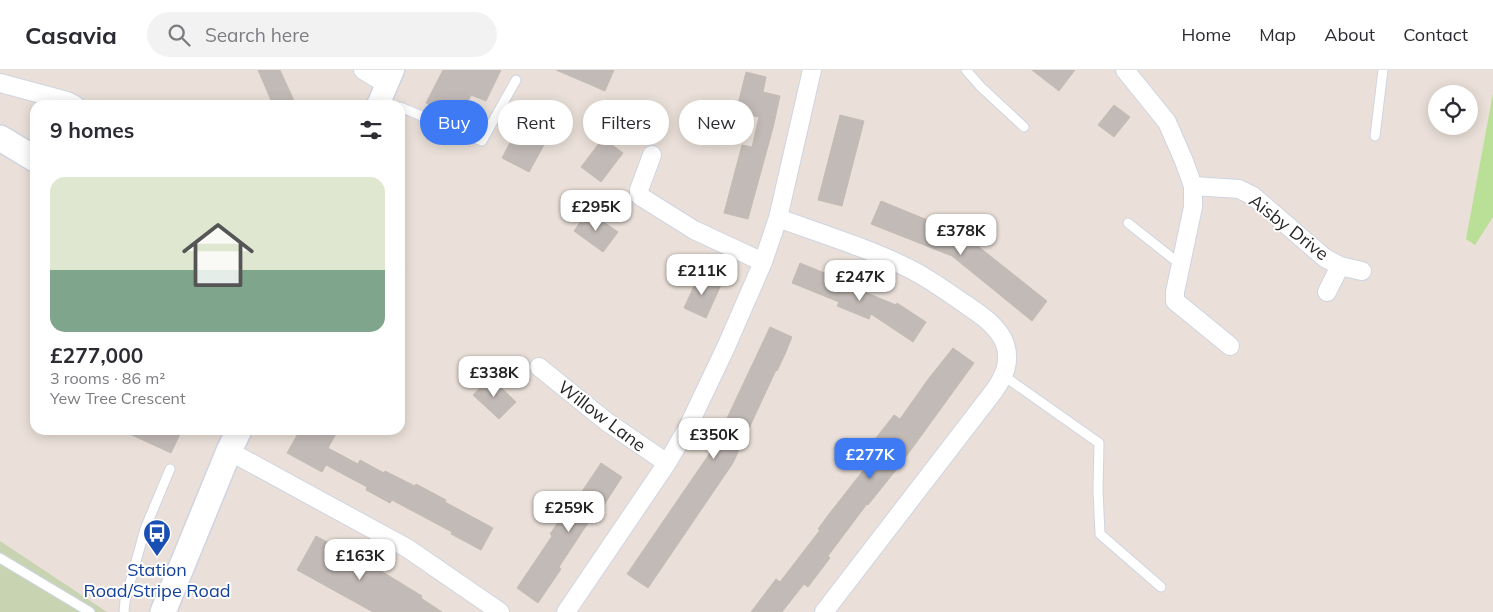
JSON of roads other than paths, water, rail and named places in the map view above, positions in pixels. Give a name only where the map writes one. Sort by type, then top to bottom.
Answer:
[{"type":"main road","points":[[0,138],[30,156]]},
{"type":"main road","points":[[163,612],[234,440]]},
{"type":"street","points":[[363,70],[389,95]]},
{"type":"street","points":[[566,612],[667,463],[687,429],[763,262],[778,218],[812,70]]},
{"type":"street","points":[[1124,70],[1166,122],[1193,186],[1193,206],[1174,292],[1175,302],[1230,346]]},
{"type":"street","points":[[0,83],[67,100]]},
{"type":"street","points":[[652,155],[639,190],[639,194],[643,198],[694,230],[763,262]]},
{"type":"street","name":"Aisby Drive","points":[[1193,186],[1239,189],[1253,196],[1325,258],[1340,266],[1362,271]]},
{"type":"street","points":[[778,218],[874,253],[912,270],[983,316],[998,332],[1005,345],[1007,361],[1004,376],[994,391],[824,612]]},
{"type":"street","name":"Aisby Drive","points":[[1328,292],[1340,266]]},
{"type":"street","name":"Willow Lane","points":[[539,368],[607,422],[667,463]]},
{"type":"street","points":[[234,440],[407,548],[500,612]]},
{"type":"lane","points":[[966,70],[981,87],[1024,126]]},
{"type":"lane","points":[[1375,136],[1383,70]]},
{"type":"lane","points":[[405,103],[482,141],[516,80]]},
{"type":"lane","points":[[1128,223],[1181,265]]},
{"type":"lane","points":[[1004,376],[1099,443],[1098,490],[1100,534],[1161,587]]},
{"type":"lane","points":[[124,612],[125,601],[145,529],[170,469]]},
{"type":"lane","points":[[0,558],[90,612]]},
{"type":"place","name":"Station Road/Stripe Road","points":[[157,557]]}]
